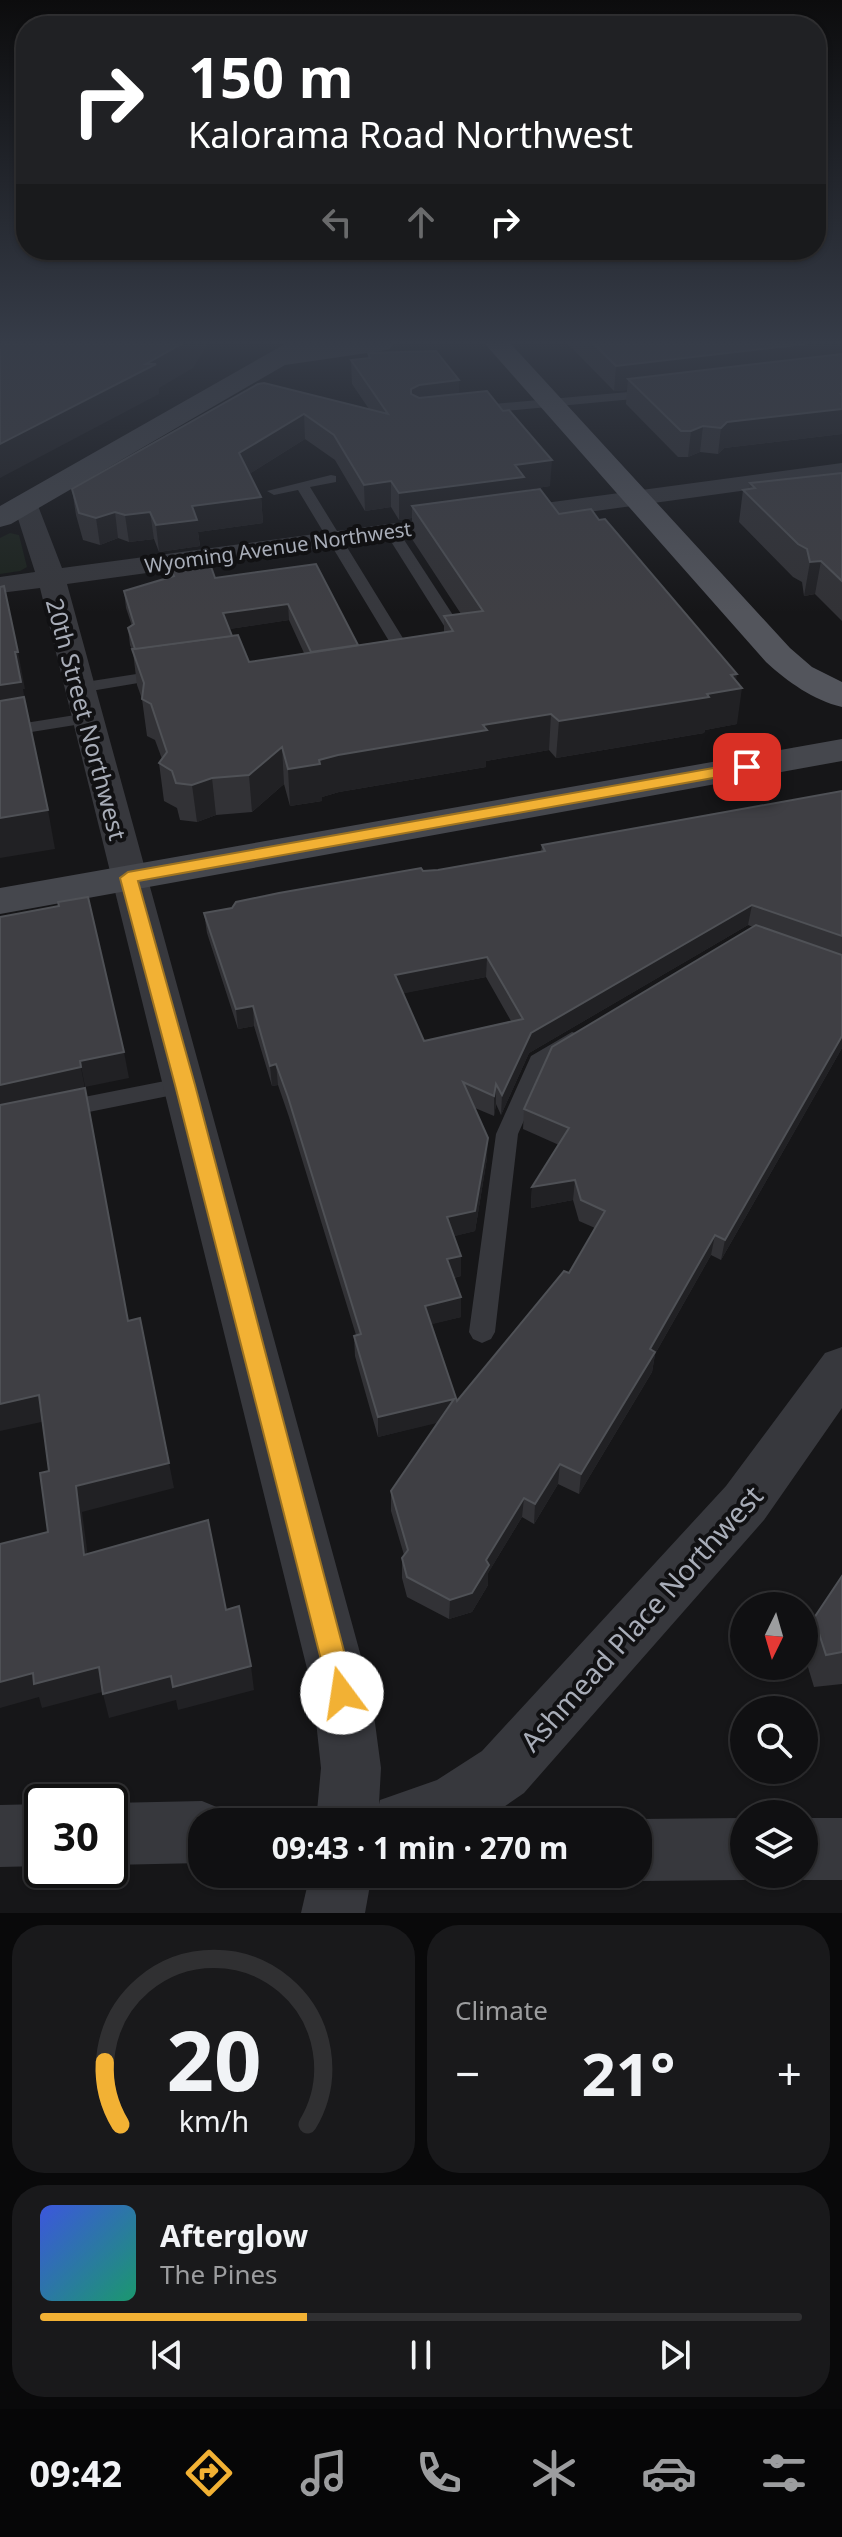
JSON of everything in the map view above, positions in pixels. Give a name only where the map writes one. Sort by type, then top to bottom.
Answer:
[{"type":"main road","points":[[577,433],[787,664],[842,696]]},
{"type":"street","points":[[0,518],[149,433]]},
{"type":"street","name":"Wyoming Avenue Northwest","points":[[0,585],[842,470]]},
{"type":"street","name":"20th Street Northwest","points":[[26,503],[51,578],[342,1693],[351,1768],[348,1808]]},
{"type":"street","points":[[0,901],[842,750]]},
{"type":"street","name":"Ashmead Place Northwest","points":[[446,1808],[503,1772],[745,1503],[839,1381]]},
{"type":"street","points":[[128,1834],[188,1832]]},
{"type":"street","points":[[0,1836],[24,1835]]},
{"type":"street","points":[[652,1850],[730,1849]]},
{"type":"street","points":[[818,1849],[842,1849]]},
{"type":"street","points":[[333,1913],[338,1888]]},
{"type":"lane","points":[[274,491],[331,479]]},
{"type":"lane","points":[[302,485],[410,663],[394,666]]},
{"type":"lane","points":[[392,532],[456,632]]},
{"type":"lane","points":[[0,732],[182,672]]},
{"type":"lane","points":[[482,1332],[507,1134],[539,1061],[591,1028]]},
{"type":"lane","points":[[47,1112],[185,1085]]},
{"type":"shaded area","points":[[10,533],[19,535],[27,567],[0,574],[0,538]]},
{"type":"building","points":[[0,433],[21,433],[0,444]]},
{"type":"building","points":[[171,433],[272,433],[239,453],[261,497],[192,506],[197,520],[156,525],[150,512],[125,515],[115,512],[96,518],[79,513],[72,489]]},
{"type":"building","points":[[332,433],[529,433],[552,460],[515,465],[524,477],[399,493],[391,481],[364,485]]},
{"type":"building","points":[[842,473],[842,581],[821,561],[810,562],[807,549],[798,544],[743,490],[755,488],[750,483]]},
{"type":"building","points":[[540,489],[559,514],[591,509],[599,520],[605,519],[737,674],[731,675],[742,688],[707,694],[709,697],[559,721],[551,714],[483,725],[487,730],[338,755],[319,760],[320,764],[288,769],[282,747],[249,775],[212,778],[192,785],[176,783],[172,771],[159,763],[167,752],[151,704],[142,699],[144,683],[132,649],[238,635],[249,662],[453,631],[444,616],[483,611],[412,506]]},
{"type":"building","points":[[206,552],[215,578],[316,564],[358,645],[311,652],[288,604],[223,613],[232,636],[135,649],[128,628],[134,624],[124,591],[174,576],[166,557]]},
{"type":"building","points":[[4,586],[21,682],[0,685],[0,587]]},
{"type":"building","points":[[24,697],[48,810],[0,818],[0,701]]},
{"type":"building","points":[[842,791],[842,936],[752,905],[531,1033],[502,1095],[496,1084],[494,1096],[463,1082],[488,1138],[475,1211],[447,1217],[461,1256],[447,1259],[461,1297],[425,1306],[457,1401],[564,1271],[569,1273],[605,1211],[581,1200],[575,1180],[532,1187],[569,1128],[524,1109],[552,1047],[756,925],[842,955],[842,1036],[725,1240],[715,1235],[650,1349],[655,1352],[581,1474],[560,1464],[535,1504],[524,1498],[486,1560],[489,1565],[472,1593],[450,1600],[407,1577],[402,1558],[408,1550],[391,1491],[454,1399],[378,1417],[354,1336],[361,1334],[288,1097],[276,1064],[270,1066],[253,1006],[236,1009],[204,913],[279,893],[421,868],[423,871],[438,870],[545,851],[542,845]],"holes":[[[487,957],[523,1019],[424,1041],[395,975]]]},
{"type":"building","points":[[88,897],[124,1052],[80,1061],[81,1067],[0,1085],[0,917]]},
{"type":"building","points":[[85,1088],[128,1321],[140,1318],[169,1463],[76,1486],[84,1555],[208,1520],[226,1610],[239,1606],[251,1666],[173,1687],[171,1676],[103,1694],[99,1667],[34,1684],[33,1673],[0,1682],[0,1544],[48,1532],[40,1473],[49,1471],[39,1395],[0,1404],[0,1105]]},
{"type":"building","points":[[842,1576],[842,1652],[826,1655],[818,1630],[818,1612]]},
{"type":"route","points":[[342,1693],[185,1085],[128,878],[747,767]]}]
